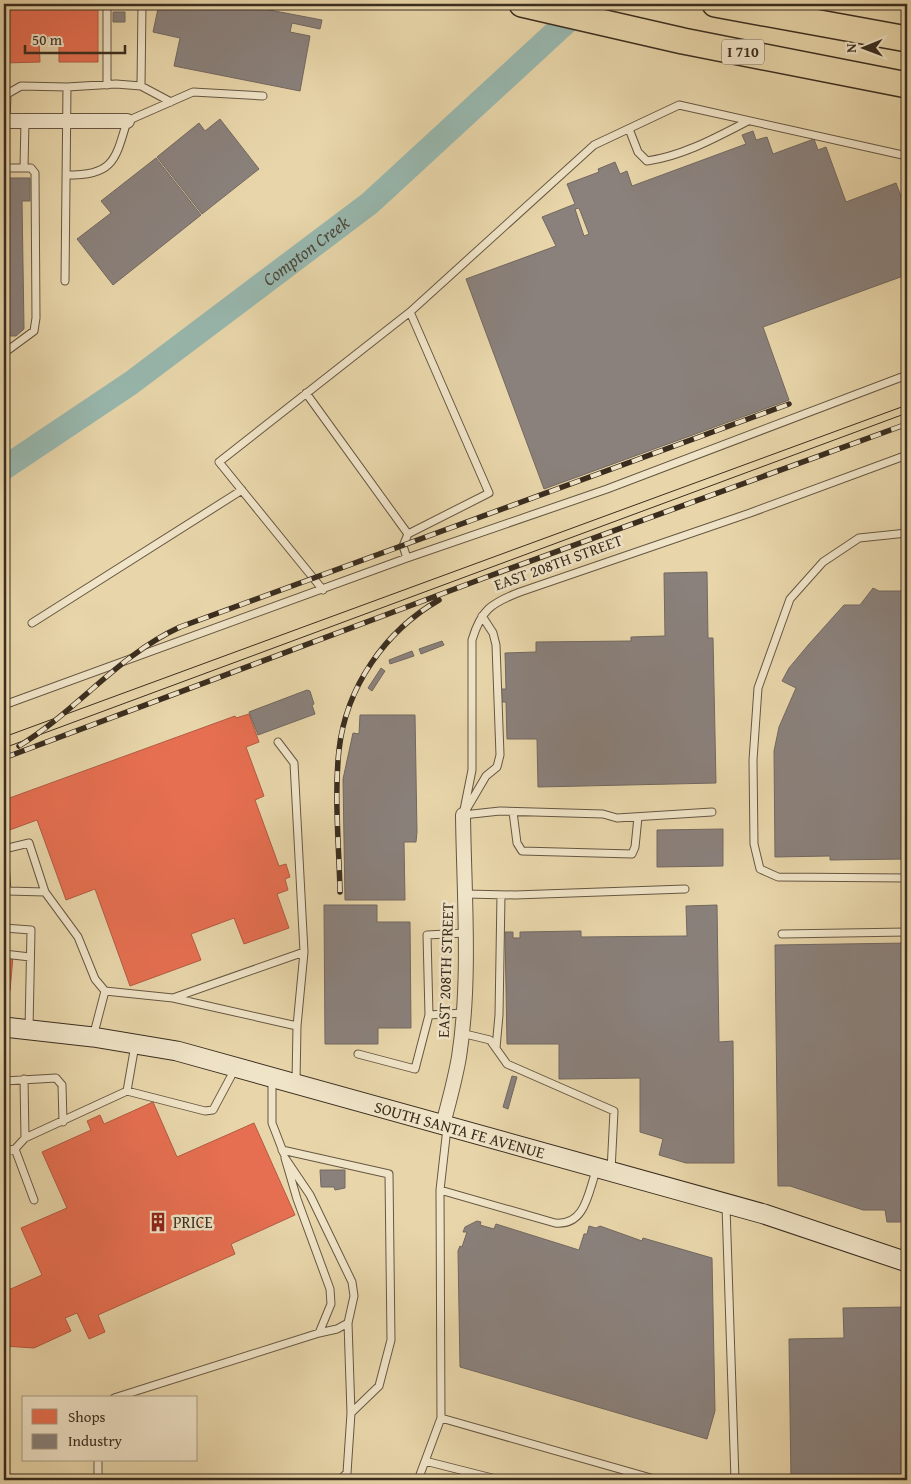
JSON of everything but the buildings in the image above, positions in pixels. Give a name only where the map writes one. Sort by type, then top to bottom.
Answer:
[{"type":"highway","name":"I 710","points":[[522,4],[683,40],[907,85]]},
{"type":"highway","points":[[718,4],[907,38]]},
{"type":"main road","name":"SOUTH SANTA FE AVENUE","points":[[4,1027],[93,1037],[178,1051],[726,1203],[907,1262]]},
{"type":"street","points":[[5,121],[127,121]]},
{"type":"street","name":"EAST 208TH STREET","points":[[445,1125],[459,1056],[463,1013],[465,933],[463,815]]},
{"type":"lane","points":[[107,4],[107,85]]},
{"type":"lane","points":[[141,86],[142,4]]},
{"type":"lane","points":[[5,121],[5,94],[21,86],[67,87],[116,84],[141,86],[172,102]]},
{"type":"lane","points":[[65,281],[67,87]]},
{"type":"lane","points":[[66,175],[86,175],[103,170],[115,157],[127,121],[193,92],[263,96]]},
{"type":"lane","points":[[322,590],[219,462],[410,312],[594,145],[680,105],[907,156]]},
{"type":"lane","points":[[629,129],[638,152],[647,161],[663,159],[710,141],[749,120]]},
{"type":"lane","points":[[24,167],[25,121]]},
{"type":"lane","points":[[4,168],[31,168],[35,173],[36,318],[34,331],[4,353]]},
{"type":"lane","points":[[407,558],[403,546],[408,534],[489,493],[410,312]]},
{"type":"lane","points":[[4,705],[407,558],[607,488],[907,375]]},
{"type":"lane","points":[[306,392],[408,534]]},
{"type":"lane","name":"EAST 208TH STREET","points":[[463,815],[472,770],[472,640],[482,616],[498,600],[750,513],[907,455]]},
{"type":"lane","points":[[32,623],[242,490]]},
{"type":"lane","points":[[907,533],[859,538],[823,562],[790,599],[758,688],[753,760],[754,844],[760,869],[778,877],[907,878]]},
{"type":"lane","points":[[463,815],[486,776],[497,767],[500,755],[496,645],[493,633],[482,616]]},
{"type":"lane","points":[[278,742],[294,763],[304,952],[297,1026],[296,1083]]},
{"type":"lane","points":[[463,815],[513,812],[603,814],[617,818],[712,812]]},
{"type":"lane","points":[[513,812],[517,844],[522,851],[632,854],[635,847],[638,817]]},
{"type":"lane","points":[[45,892],[5,891],[4,849],[29,843],[45,892],[78,937],[95,979],[105,991],[173,998],[297,1026]]},
{"type":"lane","points":[[464,894],[501,895],[685,889]]},
{"type":"lane","points":[[496,1048],[499,1015],[501,895]]},
{"type":"lane","points":[[4,928],[31,930],[29,1030]]},
{"type":"lane","points":[[782,934],[907,932]]},
{"type":"lane","points":[[358,1054],[415,1069],[429,1015],[427,936],[465,933]]},
{"type":"lane","points":[[173,998],[304,952]]},
{"type":"lane","points":[[4,954],[30,956]]},
{"type":"lane","points":[[93,1037],[105,991]]},
{"type":"lane","points":[[429,1015],[463,1013]]},
{"type":"lane","points":[[440,1190],[555,1223],[568,1222],[580,1216],[604,1169],[614,1111],[507,1064],[490,1040],[461,1033]]},
{"type":"lane","points":[[127,1092],[136,1044]]},
{"type":"lane","points":[[4,1152],[14,1149],[25,1138],[127,1092],[204,1111],[213,1110],[236,1067]]},
{"type":"lane","points":[[272,1077],[272,1123],[330,1289],[331,1304],[319,1333]]},
{"type":"lane","points":[[4,1081],[56,1078],[62,1085],[63,1122]]},
{"type":"lane","points":[[24,1080],[25,1138]]},
{"type":"lane","points":[[418,1480],[441,1418],[440,1190],[445,1125]]},
{"type":"lane","points":[[14,1149],[34,1200]]},
{"type":"lane","points":[[282,1150],[389,1174],[391,1340],[379,1386],[351,1413]]},
{"type":"lane","points":[[285,1158],[310,1195],[352,1282],[354,1296],[348,1323],[351,1413],[347,1473],[340,1480]]},
{"type":"lane","points":[[726,1203],[735,1480]]},
{"type":"lane","points":[[120,1396],[337,1329],[348,1323]]},
{"type":"lane","points":[[441,1418],[658,1480]]},
{"type":"lane","points":[[425,1461],[500,1480]]},
{"type":"lane","points":[[98,1462],[98,1480]]},
{"type":"waterway","name":"Compton Creek","points":[[4,468],[131,383],[370,203],[586,4]]},
{"type":"tram line","points":[[4,737],[907,405]]},
{"type":"tram line","points":[[4,748],[907,413]]},
{"type":"railway","points":[[19,746],[60,717],[136,653],[180,627],[789,404]]},
{"type":"railway","points":[[4,758],[484,578],[907,424]]},
{"type":"railway","points":[[340,892],[337,803],[338,767],[343,727],[350,704],[359,683],[385,644],[419,613],[439,600]]},
{"type":"place","name":"PRICE","points":[[158,1222]]}]
